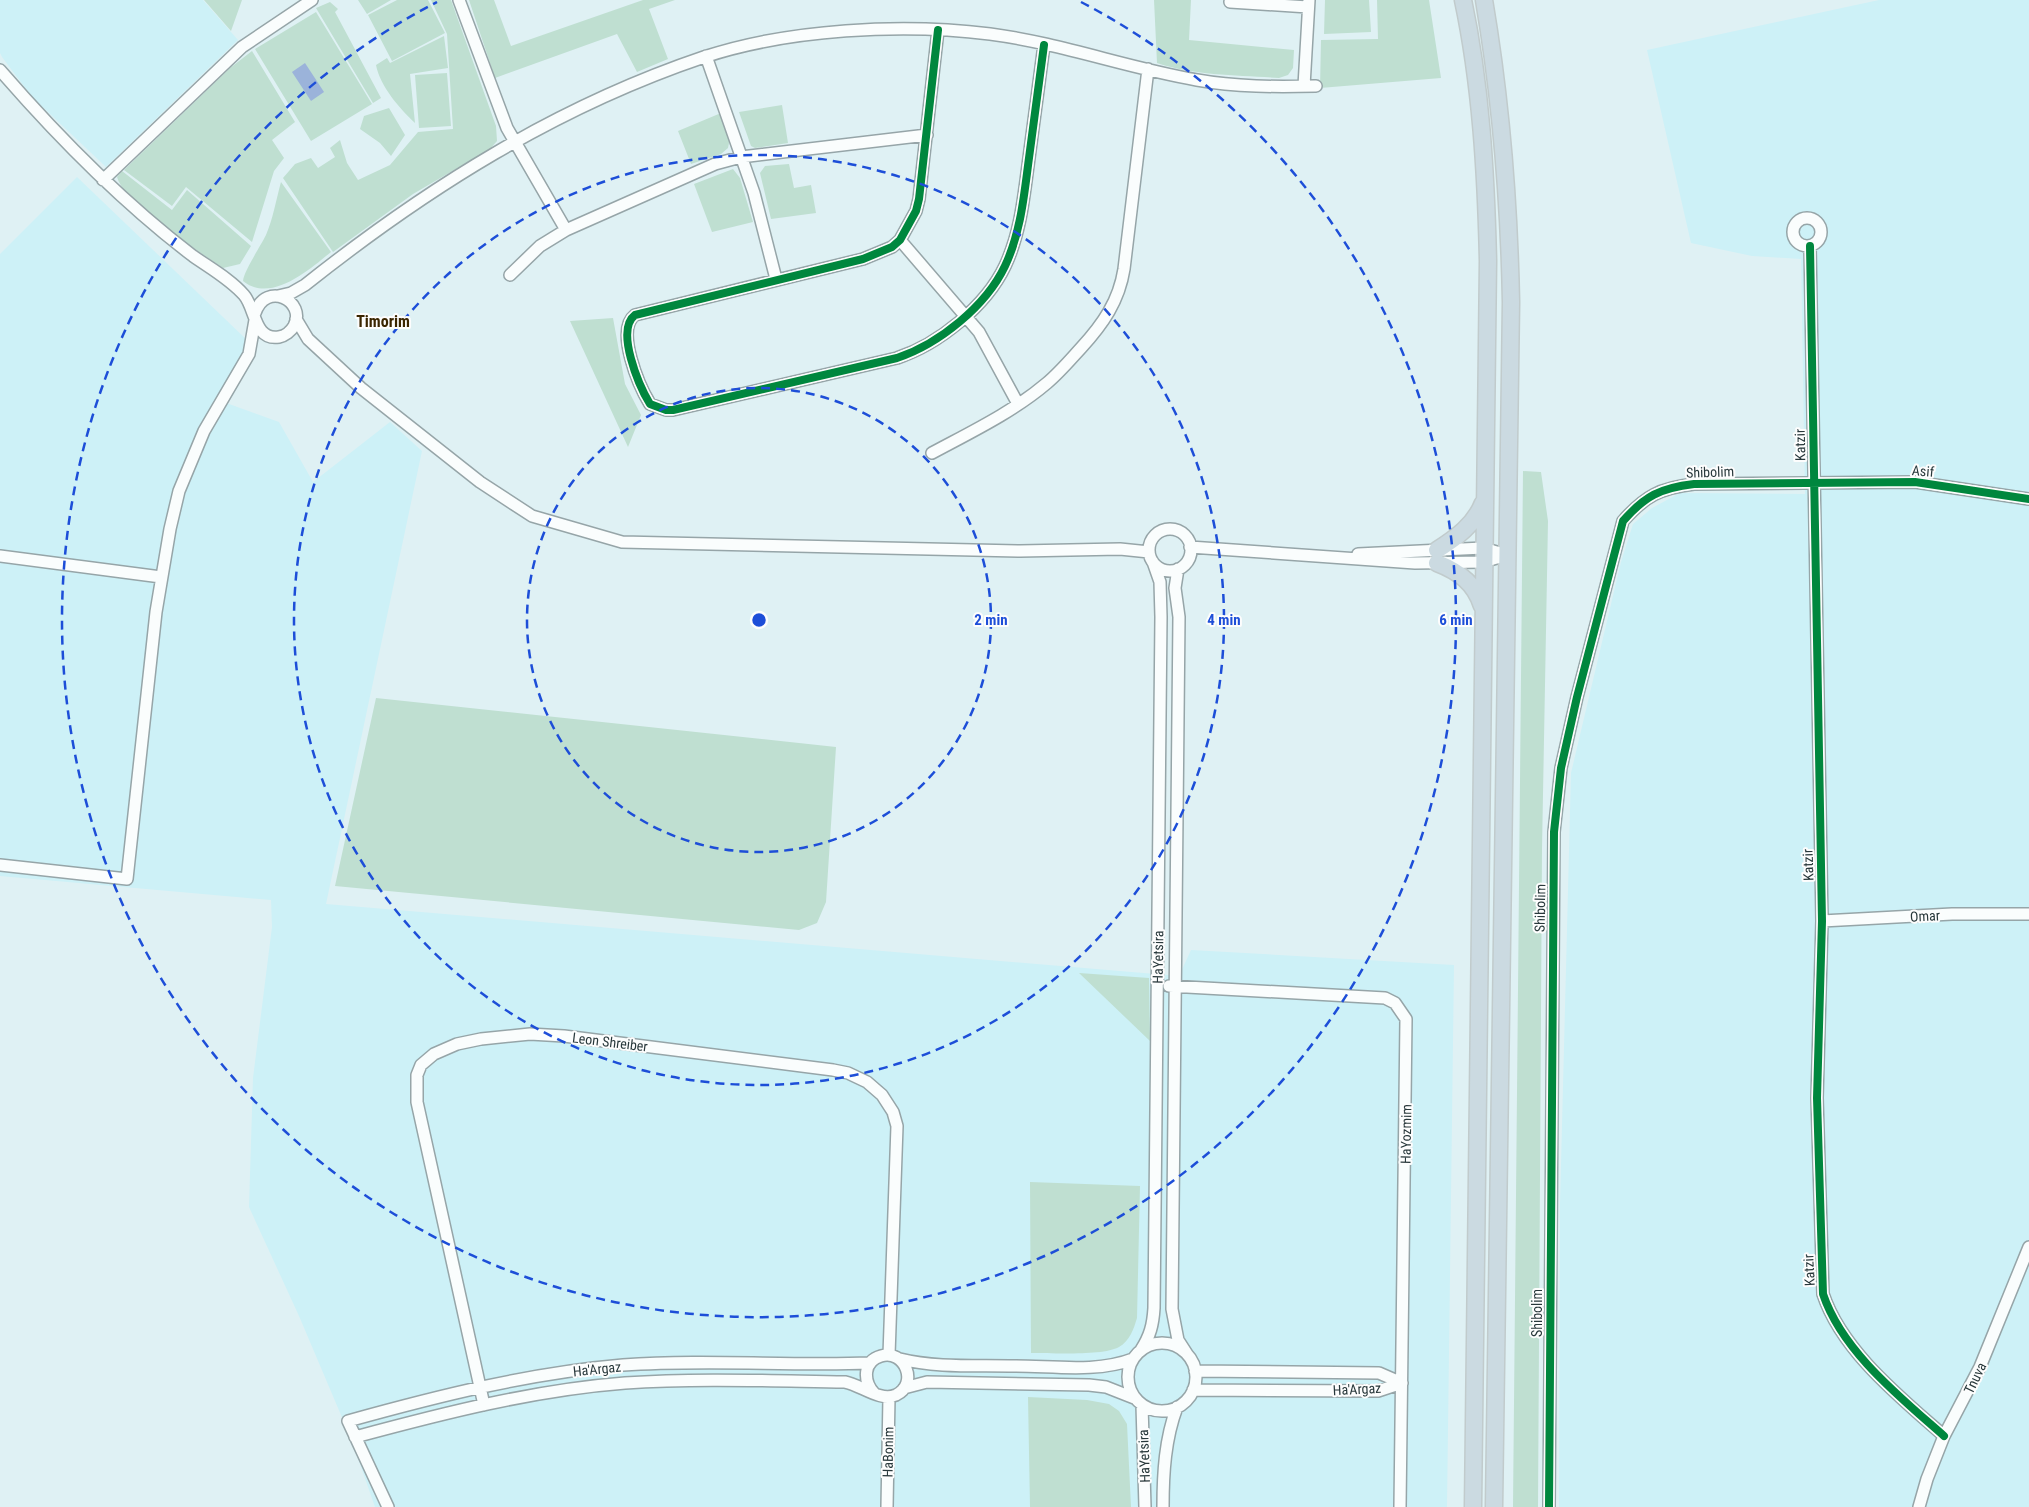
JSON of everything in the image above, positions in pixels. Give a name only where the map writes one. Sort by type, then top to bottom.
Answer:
[{"type":"highway","points":[[1463,0],[1477,92],[1487,214],[1474,1507]]},
{"type":"highway","points":[[1484,0],[1502,128],[1509,219],[1511,400],[1507,555],[1494,1507]]},
{"type":"highway","points":[[1483,610],[1478,595],[1469,582],[1437,556],[1471,524],[1484,498]]},
{"type":"street","points":[[103,180],[242,48],[312,0]]},
{"type":"street","points":[[459,0],[514,142],[566,230]]},
{"type":"street","points":[[249,354],[255,316],[261,302],[274,296],[291,293],[305,285],[417,201],[514,142],[589,103],[706,56],[787,38],[829,33],[894,28],[938,30],[991,34],[1210,83],[1310,86],[1308,4],[1230,2]]},
{"type":"street","points":[[938,30],[919,199],[909,227],[900,240],[892,247],[863,259],[642,312],[629,319],[626,326],[630,353],[638,379],[650,404],[666,410],[673,410],[897,358],[928,345],[965,315],[1000,275],[1018,230],[1044,45]]},
{"type":"street","points":[[706,56],[754,193],[776,280]]},
{"type":"street","points":[[932,453],[1018,404],[1046,384],[1100,326],[1117,297],[1124,269],[1148,69]]},
{"type":"street","points":[[0,70],[26,101],[103,180],[160,230],[243,294],[262,332],[299,338],[315,346]]},
{"type":"street","points":[[510,275],[540,246],[566,230],[706,168],[741,157],[927,135]]},
{"type":"street","points":[[900,240],[979,332],[1018,404]]},
{"type":"street","name":"Katzir","points":[[1810,246],[1822,921],[1817,1098],[1823,1294],[1830,1314],[1848,1340],[1884,1382],[1944,1436]]},
{"type":"street","points":[[0,866],[127,879],[161,577],[179,491],[204,431],[249,354],[262,343],[290,331],[305,285]]},
{"type":"street","points":[[234,286],[253,294],[274,296],[289,301],[315,346],[361,388],[480,482],[532,516],[622,542],[1020,551],[1120,549],[1151,552],[1164,570],[1178,569],[1188,560],[1190,548],[1185,536],[1173,530],[1160,532],[1151,552]]},
{"type":"street","name":"Asif","points":[[1814,481],[1915,482],[2029,499]]},
{"type":"street","name":"Shibolim","points":[[1548,1507],[1554,832],[1561,768],[1610,565],[1623,522],[1638,504],[1655,493],[1674,486],[1694,484],[1814,481]]},
{"type":"street","points":[[1190,548],[1331,556],[1507,555]]},
{"type":"street","name":"HaYetsira","points":[[1137,1354],[1148,1339],[1153,1327],[1154,1308],[1161,617],[1160,582],[1151,552]]},
{"type":"street","points":[[0,556],[161,577]]},
{"type":"street","name":"HaYetsira","points":[[1178,569],[1175,588],[1179,617],[1172,1309],[1178,1340],[1187,1354]]},
{"type":"street","name":"Omar","points":[[1822,921],[1952,914],[2029,914]]},
{"type":"street","name":"HaYozmim","points":[[1158,985],[1385,998],[1395,1003],[1403,1015],[1407,1036],[1400,1507]]},
{"type":"street","name":"Leon Shreiber","points":[[484,1405],[415,1088],[417,1075],[422,1065],[434,1054],[457,1044],[505,1035],[564,1036],[798,1065],[848,1073],[867,1082],[882,1095],[893,1112],[897,1126],[895,1357]]},
{"type":"street","name":"Tnuva","points":[[1919,1507],[1927,1479],[1944,1436],[1980,1367],[2029,1247]]},
{"type":"street","points":[[895,1357],[907,1370],[908,1376],[904,1388],[900,1393],[889,1397],[874,1393],[867,1382],[866,1376],[870,1363],[882,1355],[895,1357],[929,1365],[1089,1367],[1120,1364],[1160,1343],[1174,1346],[1187,1354],[1195,1371],[1193,1390],[1184,1403],[1177,1407],[1158,1411],[1106,1387],[1089,1384],[928,1382],[904,1388]]},
{"type":"street","points":[[1137,1354],[1127,1378],[1138,1401]]},
{"type":"street","name":"Ha'Argaz","points":[[388,1507],[348,1421],[480,1387],[548,1375],[624,1365],[708,1362],[870,1363]]},
{"type":"street","name":"Ha'Argaz","points":[[1195,1371],[1379,1374],[1402,1382]]},
{"type":"street","name":"Ha'Argaz","points":[[355,1437],[484,1405],[588,1387],[661,1382],[845,1382],[857,1384],[874,1393]]},
{"type":"street","name":"Ha'Argaz","points":[[1193,1390],[1378,1391],[1402,1382]]},
{"type":"street","name":"HaBonim","points":[[887,1507],[889,1397]]},
{"type":"street","name":"HaYetsira","points":[[1138,1401],[1145,1507]]},
{"type":"street","name":"HaYetsira","points":[[1162,1507],[1167,1439],[1177,1407]]},
{"type":"shaded area","points":[[0,0],[203,0],[238,40],[106,167],[32,97],[2,57],[0,53]]},
{"type":"shaded area","points":[[1879,0],[2029,0],[2029,1507],[1559,1507],[1560,1204],[1571,773],[1621,562],[1633,524],[1652,508],[1680,493],[1805,494],[1801,259],[1752,256],[1691,243],[1647,50]]},
{"type":"shaded area","points":[[77,177],[248,341],[218,400],[279,422],[313,482],[390,422],[422,451],[326,904],[1179,976],[1191,950],[1454,965],[1447,1507],[375,1507],[352,1441],[299,1316],[249,1207],[253,1078],[272,927],[271,900],[0,876],[0,254]]},
{"type":"green space","points":[[204,0],[242,0],[231,31]]},
{"type":"green space","points":[[358,0],[391,0],[367,14]]},
{"type":"green space","points":[[397,0],[428,0],[445,33],[392,61],[368,15]]},
{"type":"green space","points":[[431,0],[451,0],[496,126],[497,141],[490,149],[413,194],[333,252],[283,178],[295,164],[311,158],[318,168],[335,157],[330,148],[340,140],[347,163],[358,180],[390,165],[418,132],[453,129],[447,34]]},
{"type":"green space","points":[[469,0],[494,0],[511,46],[643,0],[675,0],[649,9],[668,59],[637,72],[617,34],[495,78]]},
{"type":"green space","points":[[1154,0],[1191,0],[1189,40],[1294,50],[1293,68],[1288,75],[1279,78],[1202,73],[1157,63]]},
{"type":"green space","points":[[1325,0],[1369,0],[1371,32],[1324,34]]},
{"type":"green space","points":[[1377,0],[1429,0],[1441,78],[1320,88],[1321,40],[1378,39]]},
{"type":"green space","points":[[330,2],[338,9],[335,12],[381,98],[373,103],[316,8]]},
{"type":"green space","points":[[316,12],[372,104],[311,141],[255,49]]},
{"type":"green space","points":[[444,36],[448,68],[410,74],[415,123],[386,89],[376,65],[387,58],[390,63]]},
{"type":"green space","points":[[252,51],[295,122],[272,140],[284,158],[274,171],[252,242],[186,187],[172,206],[124,170],[230,68]]},
{"type":"green space","points":[[447,73],[451,126],[419,128],[415,75]]},
{"type":"green space","points":[[782,105],[788,143],[755,148],[751,146],[739,112]]},
{"type":"green space","points":[[389,108],[405,135],[391,156],[380,143],[360,129],[364,116]]},
{"type":"green space","points":[[721,113],[730,138],[728,148],[721,154],[691,164],[678,131]]},
{"type":"green space","points":[[789,164],[794,188],[811,185],[816,213],[771,219],[760,173],[765,166]]},
{"type":"green space","points":[[733,169],[740,178],[753,222],[712,232],[694,184]]},
{"type":"green space","points":[[122,171],[172,210],[187,190],[251,246],[240,264],[223,268],[163,226],[133,200],[123,188],[117,177]]},
{"type":"green space","points":[[281,182],[331,252],[290,281],[266,289],[254,287],[243,281],[244,277],[266,235],[273,216]]},
{"type":"green space","points":[[613,318],[625,384],[641,415],[628,447],[570,321]]},
{"type":"green space","points":[[1523,471],[1541,472],[1548,521],[1542,849],[1538,1507],[1513,1507]]},
{"type":"green space","points":[[376,698],[836,747],[826,902],[817,923],[799,930],[335,886]]},
{"type":"green space","points":[[1079,973],[1149,978],[1150,1041]]},
{"type":"green space","points":[[1030,1182],[1140,1186],[1137,1318],[1129,1338],[1119,1347],[1090,1353],[1031,1353]]},
{"type":"green space","points":[[1028,1397],[1087,1400],[1109,1404],[1119,1411],[1127,1424],[1131,1507],[1030,1507]]},
{"type":"water","points":[[305,63],[324,92],[311,101],[292,72]]},
{"type":"cycle path","points":[[938,30],[919,199],[916,211],[900,240],[892,247],[863,259],[635,315],[629,322],[627,333],[628,345],[635,372],[650,404],[666,410],[673,410],[897,358],[929,343],[960,322],[974,309],[997,281],[1015,240],[1023,199],[1044,45]]},
{"type":"cycle path","points":[[1810,246],[1822,921],[1817,1098],[1823,1294],[1832,1315],[1858,1354],[1891,1389],[1944,1436]]},
{"type":"cycle path","points":[[1549,1507],[1554,832],[1561,768],[1577,697],[1623,521],[1646,499],[1662,491],[1694,484],[1915,482],[2029,499]]},
{"type":"district","name":"Timorim","points":[[383,321]]}]
